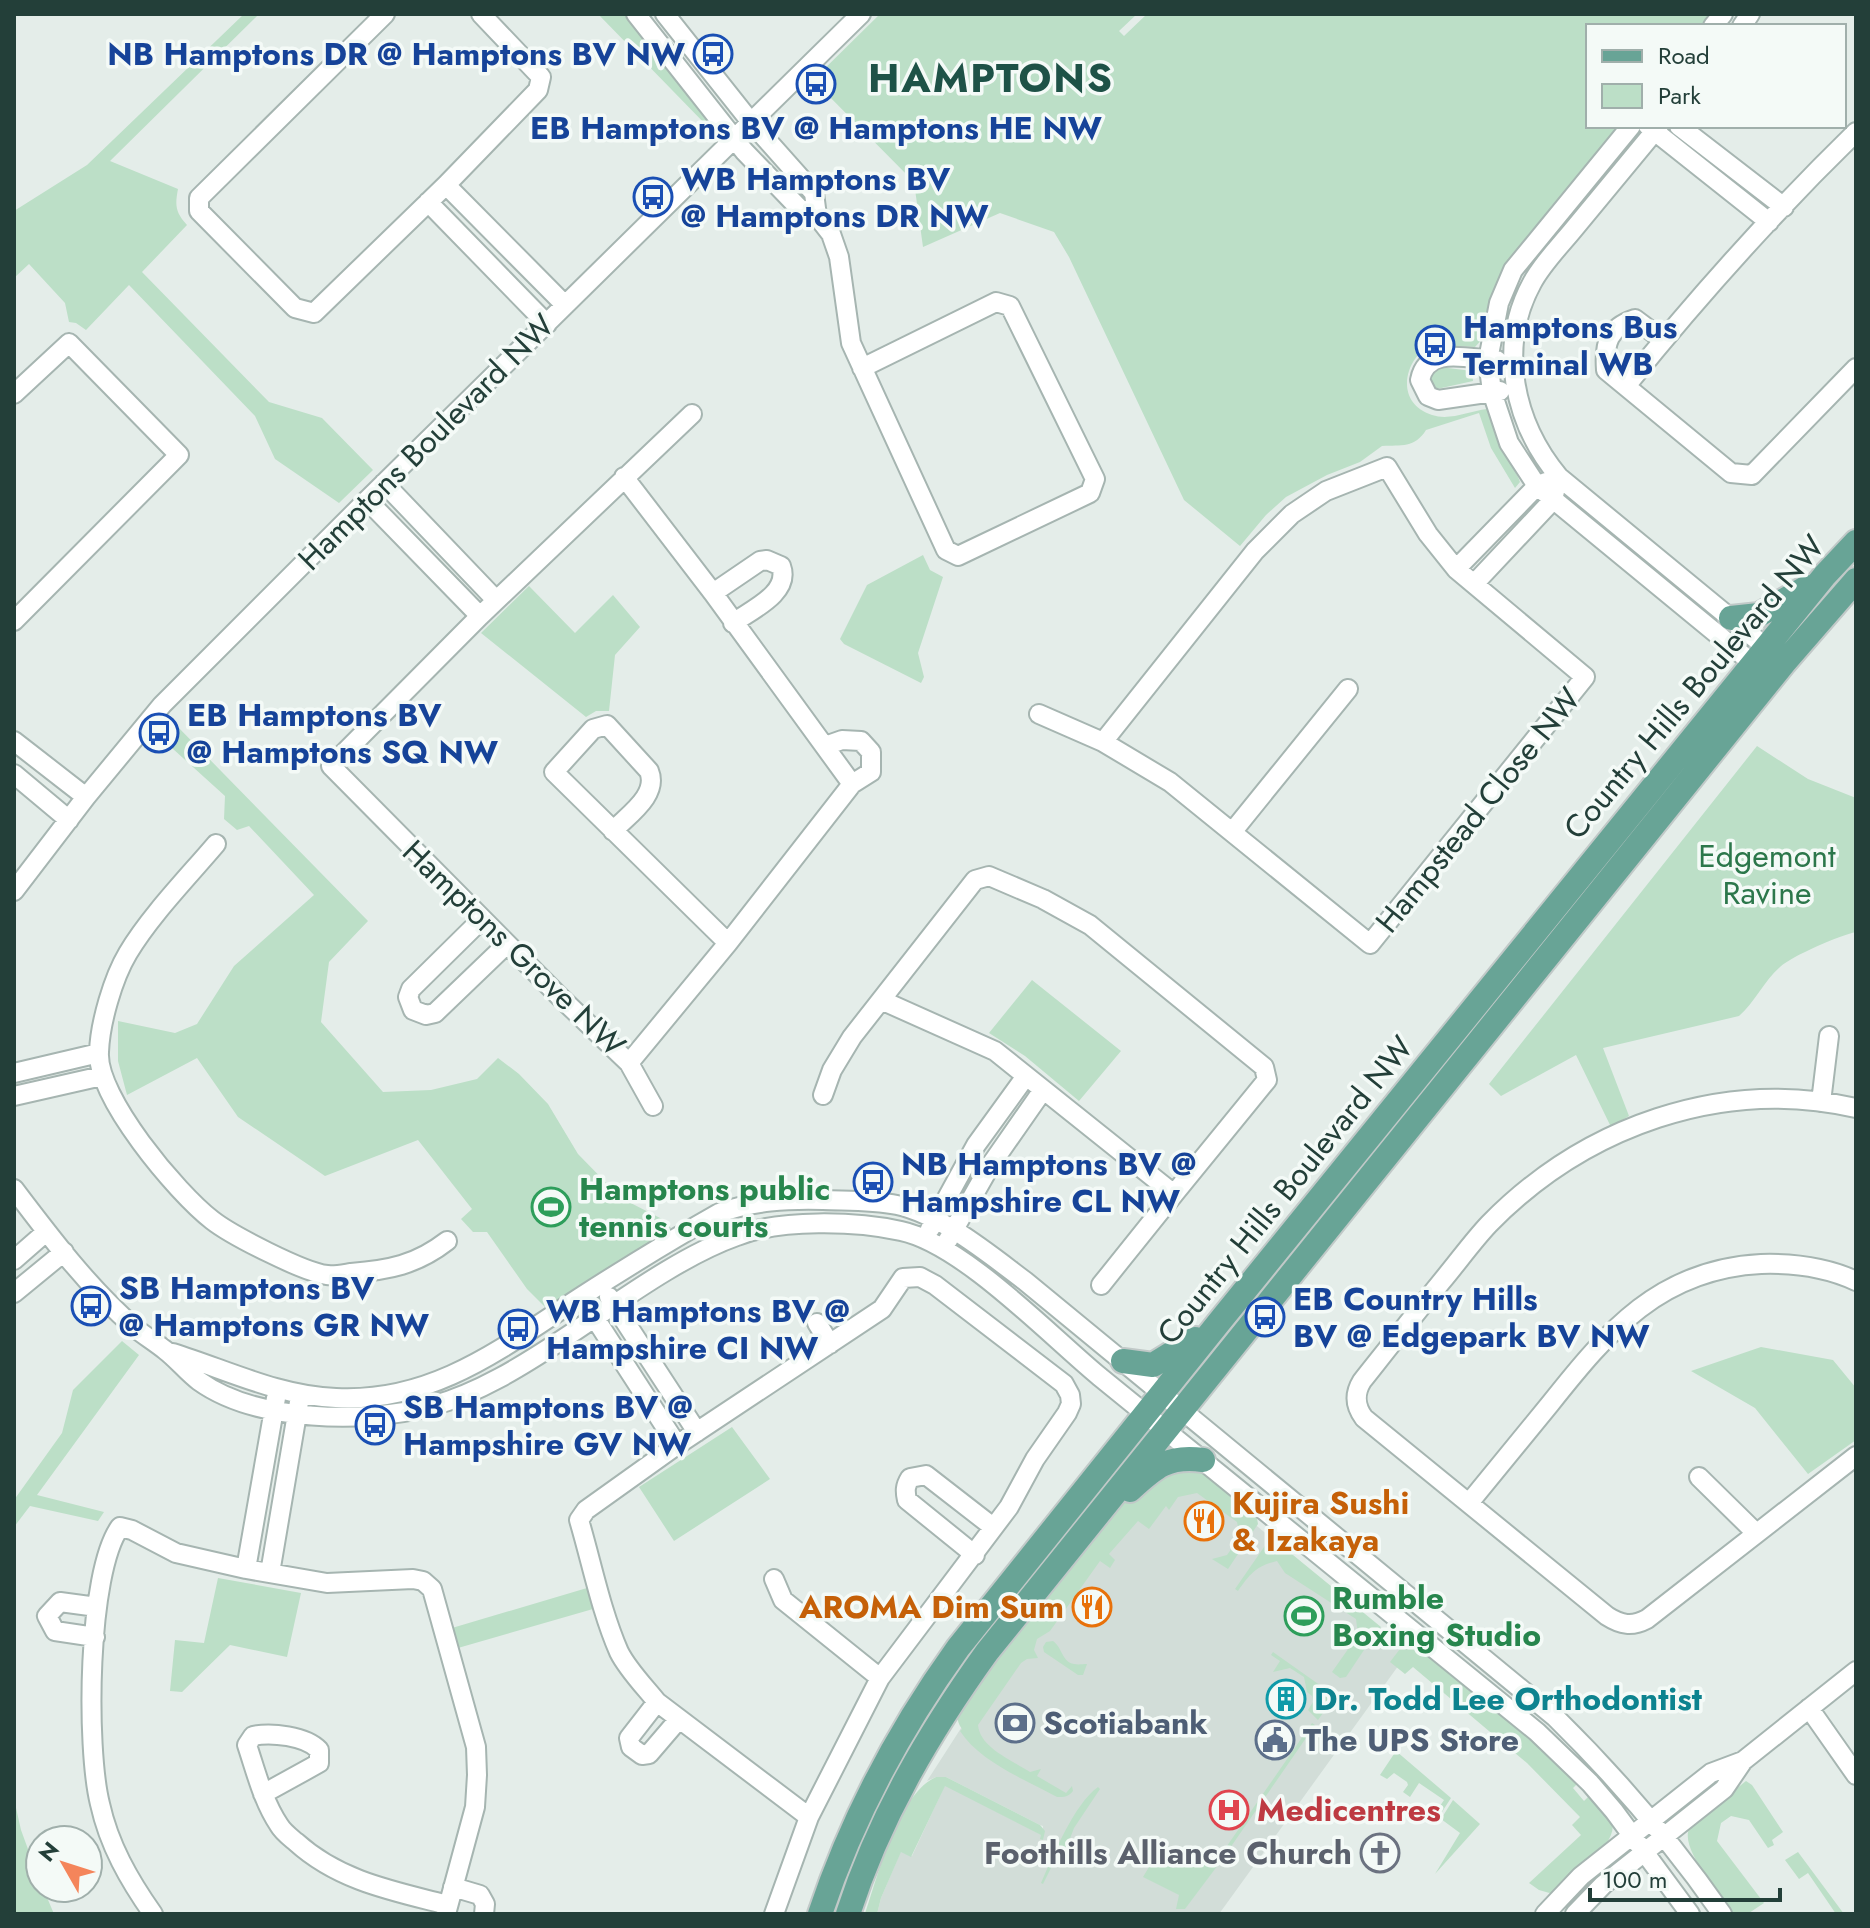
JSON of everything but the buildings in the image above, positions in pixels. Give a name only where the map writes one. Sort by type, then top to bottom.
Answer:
[{"type":"main road","name":"Country Hills Boulevard NW","points":[[848,1914],[884,1819],[929,1737],[987,1652],[1769,663],[1825,575],[1856,542]]},
{"type":"main road","points":[[1731,618],[1768,611],[1825,575]]},
{"type":"main road","name":"Country Hills Boulevard NW","points":[[820,1914],[845,1846],[891,1750],[958,1648],[1220,1321],[1769,663],[1856,580]]},
{"type":"main road","points":[[1123,1361],[1153,1365],[1220,1321]]},
{"type":"main road","points":[[1081,1535],[1147,1475],[1165,1463],[1175,1458],[1203,1460]]},
{"type":"street","points":[[385,14],[199,198],[199,211],[295,308],[314,313],[446,185],[538,90],[541,77],[481,14]]},
{"type":"street","points":[[636,14],[734,138],[799,208],[817,216],[831,234],[839,257],[851,343],[862,368],[943,546],[958,556],[1090,493],[1095,479],[1010,306],[1003,302],[996,302],[862,368]]},
{"type":"street","points":[[665,14],[750,121],[814,193],[817,216]]},
{"type":"street","name":"Hamptons Boulevard NW","points":[[14,891],[162,705],[861,14]]},
{"type":"street","points":[[1629,128],[1513,270],[1499,303],[1488,360],[1492,392],[1509,443],[1537,486],[1769,663]]},
{"type":"street","points":[[1769,222],[1654,128],[1532,282],[1518,315],[1512,360],[1515,388],[1529,429],[1559,477],[1731,618],[1769,663]]},
{"type":"street","points":[[1682,128],[1784,207]]},
{"type":"street","points":[[1626,386],[1769,222],[1856,132]]},
{"type":"street","points":[[446,185],[565,305]]},
{"type":"street","points":[[428,202],[547,324]]},
{"type":"street","points":[[1663,340],[1635,319],[1618,324],[1604,348],[1606,370],[1731,473],[1752,475],[1856,368]]},
{"type":"street","points":[[14,394],[69,343],[179,455],[15,618]]},
{"type":"street","points":[[1512,360],[1439,356],[1427,365],[1420,380],[1425,393],[1434,400],[1515,388]]},
{"type":"street","name":"Hamptons Grove NW","points":[[692,414],[496,600],[331,766],[629,1063],[728,943],[852,784],[871,772],[871,752],[861,741],[842,740],[825,746]]},
{"type":"street","name":"Hampstead Close NW","points":[[1387,467],[1428,534],[1456,569],[1474,584],[1585,677],[1370,944],[1170,782],[1103,742],[1255,551],[1292,514],[1326,491],[1387,467]]},
{"type":"street","points":[[624,477],[852,784]]},
{"type":"street","points":[[1456,569],[1537,486],[1559,477]]},
{"type":"street","points":[[1474,584],[1553,500],[1559,477]]},
{"type":"street","points":[[384,483],[496,600]]},
{"type":"street","points":[[367,500],[480,616]]},
{"type":"street","points":[[713,593],[760,561],[767,560],[781,566],[783,572],[777,592],[733,623]]},
{"type":"street","points":[[1233,831],[1348,689]]},
{"type":"street","points":[[1039,714],[1103,742]]},
{"type":"street","points":[[613,831],[647,796],[652,778],[607,725],[593,729],[554,772],[613,831],[728,943]]},
{"type":"street","points":[[14,741],[86,797]]},
{"type":"street","points":[[14,774],[69,820]]},
{"type":"street","points":[[216,844],[128,954],[110,996],[99,1053],[102,1076],[129,1127],[166,1173],[212,1220],[273,1255],[326,1275],[391,1270],[430,1254],[447,1241]]},
{"type":"street","points":[[823,1095],[832,1070],[852,1037],[975,880],[989,876],[1043,899],[1090,925],[1264,1067],[1267,1080],[1101,1285]]},
{"type":"street","points":[[482,919],[411,989],[408,997],[413,1010],[426,1015],[435,1013],[507,944]]},
{"type":"street","points":[[881,1000],[995,1051],[1174,1194]]},
{"type":"street","points":[[1821,1102],[1829,1036]]},
{"type":"street","points":[[14,1073],[99,1053]]},
{"type":"street","points":[[629,1063],[653,1106]]},
{"type":"street","points":[[14,1096],[102,1076]]},
{"type":"street","points":[[926,1239],[976,1145],[1026,1076]]},
{"type":"street","points":[[944,1249],[990,1166],[1043,1090]]},
{"type":"street","points":[[1856,1108],[1821,1102],[1750,1099],[1688,1109],[1606,1138],[1566,1160],[1535,1182],[1486,1227],[1362,1381],[1356,1398],[1359,1412],[1364,1418],[1607,1616],[1623,1625],[1647,1619],[1856,1456]]},
{"type":"street","points":[[14,1189],[46,1232],[136,1328],[201,1382],[236,1399],[274,1411],[298,1414],[395,1414],[434,1406],[486,1385],[683,1262],[740,1234],[785,1226],[827,1225],[903,1231],[926,1239],[995,1286],[1145,1413],[1537,1732],[1590,1783],[1690,1914]]},
{"type":"street","points":[[167,1351],[278,1390],[337,1399],[391,1395],[455,1375],[505,1348],[582,1296],[719,1213],[783,1198],[869,1201],[900,1206],[953,1231],[1025,1281],[1555,1717],[1652,1820],[1722,1914]]},
{"type":"street","points":[[14,1260],[46,1232]]},
{"type":"street","points":[[14,1293],[64,1252]]},
{"type":"street","points":[[1469,1503],[1605,1337],[1640,1306],[1694,1278],[1742,1265],[1796,1264],[1825,1269],[1856,1281]]},
{"type":"street","points":[[774,1914],[809,1817],[880,1678],[1009,1507],[1035,1459],[1071,1404],[1064,1384],[935,1285],[920,1277],[903,1278],[882,1309],[677,1445],[586,1510],[579,1520],[621,1655],[657,1702],[809,1817]]},
{"type":"street","points":[[601,1285],[697,1432]]},
{"type":"street","points":[[582,1296],[677,1445]]},
{"type":"street","points":[[817,1323],[830,1344]]},
{"type":"street","points":[[246,1569],[278,1390]]},
{"type":"street","points":[[270,1573],[300,1394]]},
{"type":"street","points":[[975,1555],[907,1500],[906,1483],[910,1478],[926,1475],[993,1527]]},
{"type":"street","points":[[1699,1477],[1755,1532]]},
{"type":"street","points":[[153,1914],[115,1852],[100,1805],[92,1762],[90,1725],[97,1607],[111,1539],[120,1527],[176,1553],[246,1569],[327,1583],[413,1579],[423,1581],[432,1589],[476,1747],[475,1807],[449,1902]]},
{"type":"street","points":[[774,1579],[783,1600],[880,1678]]},
{"type":"street","points":[[95,1637],[55,1631],[47,1616],[60,1602],[97,1607]]},
{"type":"street","points":[[1575,1914],[1603,1885],[1724,1789],[1743,1761],[1856,1671]]},
{"type":"street","points":[[657,1702],[629,1738],[631,1747],[642,1755],[649,1754],[679,1719]]},
{"type":"street","points":[[1809,1708],[1856,1775]]},
{"type":"street","points":[[1545,1914],[1581,1876],[1711,1773],[1743,1761]]},
{"type":"street","points":[[263,1794],[280,1828],[304,1850],[342,1874],[367,1885],[449,1902],[480,1895],[485,1904],[484,1914]]},
{"type":"shaded area","points":[[1177,1469],[1252,1522],[1409,1651],[1219,1914],[877,1914],[901,1851],[912,1856],[945,1785],[1042,1835],[1043,1840],[1043,1826],[946,1777],[927,1781],[974,1708]]},
{"type":"green space","points":[[244,14],[259,14],[110,161],[178,189],[177,208],[187,225],[142,272],[269,402],[322,418],[373,470],[339,503],[275,459],[255,416],[129,285],[86,330],[69,322],[65,303],[29,264],[14,278],[14,211],[87,165]]},
{"type":"green space","points":[[598,14],[625,14],[711,119],[709,128]]},
{"type":"green space","points":[[880,14],[1137,14],[1119,31],[1124,36],[1147,14],[1712,14],[1704,24],[1586,24],[1586,128],[1619,128],[1520,251],[1484,337],[1475,347],[1438,345],[1437,342],[1426,347],[1411,366],[1407,389],[1419,409],[1446,417],[1487,409],[1497,440],[1520,482],[1515,488],[1491,448],[1479,413],[1426,430],[1412,443],[1382,446],[1360,462],[1286,497],[1240,546],[1184,500],[1069,257],[1054,232],[1000,213],[923,247],[914,182],[813,80]]},
{"type":"green space","points":[[1440,367],[1472,371],[1473,381],[1437,389],[1430,381],[1430,375]]},
{"type":"green space","points":[[923,555],[930,570],[943,577],[918,653],[924,677],[921,683],[844,644],[840,639],[867,585]]},
{"type":"green space","points":[[529,586],[575,633],[613,595],[640,627],[615,655],[609,711],[596,711],[586,717],[481,633]]},
{"type":"green space","points":[[175,724],[368,921],[329,962],[321,1022],[383,1092],[431,1090],[477,1079],[498,1058],[519,1074],[548,1104],[578,1154],[621,1198],[664,1220],[671,1228],[546,1308],[527,1289],[487,1232],[473,1232],[461,1219],[472,1209],[418,1140],[325,1176],[238,1117],[197,1058],[127,1095],[118,1061],[118,1021],[175,1033],[197,1024],[234,966],[314,895],[249,826],[237,830],[224,819],[225,796],[162,739]]},
{"type":"green space","name":"Edgemont Ravine","points":[[1757,746],[1808,779],[1856,798],[1856,932],[1816,946],[1786,962],[1739,1016],[1603,1048],[1629,1116],[1611,1127],[1576,1055],[1501,1096],[1489,1084]]},
{"type":"green space","points":[[1032,980],[1121,1051],[1079,1101],[1025,1056],[989,1033]]},
{"type":"green space","points":[[122,1341],[139,1355],[37,1495],[104,1512],[98,1521],[30,1506],[14,1527],[14,1500],[62,1433],[73,1390]]},
{"type":"green space","points":[[1761,1347],[1833,1360],[1856,1388],[1856,1440],[1808,1474],[1755,1408],[1691,1371]]},
{"type":"green space","points":[[732,1427],[770,1479],[674,1541],[639,1487]]},
{"type":"green space","points":[[1169,1465],[1200,1469],[1256,1513],[1258,1524],[1228,1569],[1212,1559],[1227,1555],[1240,1537],[1237,1522],[1197,1493],[1178,1497],[1169,1510],[1166,1506],[1149,1529],[1138,1521],[1109,1554],[1115,1560],[1110,1568],[1100,1561],[1050,1631],[1037,1639],[1034,1650],[1038,1658],[1021,1663],[978,1725],[984,1740],[998,1753],[1030,1772],[1041,1769],[1037,1776],[1066,1793],[1072,1786],[1070,1794],[1057,1797],[979,1752],[960,1731],[957,1718],[960,1706],[1034,1605],[1084,1544],[1139,1489]]},
{"type":"green space","points":[[1271,1537],[1381,1627],[1369,1639],[1346,1677],[1340,1678],[1332,1672],[1358,1635],[1356,1619],[1285,1573],[1277,1561],[1259,1568],[1238,1591],[1235,1589]]},
{"type":"green space","points":[[218,1578],[301,1593],[287,1657],[230,1645],[182,1692],[170,1691],[175,1640],[204,1643]]},
{"type":"green space","points":[[587,1588],[593,1609],[458,1648],[452,1628]]},
{"type":"green space","points":[[1053,1641],[1070,1663],[1087,1664],[1083,1675],[1078,1675],[1044,1652],[1046,1642]]},
{"type":"green space","points":[[1414,1642],[1513,1721],[1578,1783],[1573,1788],[1584,1801],[1590,1795],[1611,1819],[1613,1828],[1602,1849],[1553,1894],[1529,1883],[1581,1835],[1572,1825],[1580,1817],[1527,1763],[1413,1667],[1405,1674],[1390,1662],[1403,1645]]},
{"type":"green space","points":[[1273,1652],[1331,1693],[1333,1699],[1318,1720],[1308,1710],[1313,1702],[1304,1677],[1290,1668],[1273,1672],[1280,1661],[1271,1655]]},
{"type":"green space","points":[[1312,1723],[1315,1725],[1221,1861],[1218,1859]]},
{"type":"green space","points":[[1396,1751],[1451,1798],[1440,1815],[1436,1812],[1444,1800],[1419,1783],[1410,1797],[1403,1792],[1407,1782],[1394,1773],[1387,1779],[1380,1775]]},
{"type":"green space","points":[[936,1777],[946,1777],[1040,1825],[1045,1831],[1043,1840],[1040,1839],[1041,1835],[945,1786],[911,1857],[901,1852],[877,1914],[865,1914],[900,1818],[923,1786]]},
{"type":"green space","points":[[1746,1781],[1752,1785],[1783,1832],[1772,1840],[1774,1845],[1768,1848],[1749,1820],[1731,1816],[1721,1823],[1717,1841],[1764,1903],[1749,1913],[1734,1914],[1696,1860],[1688,1838],[1689,1829],[1699,1817]]},
{"type":"green space","points":[[1098,1787],[1100,1789],[1074,1828],[1060,1865],[1054,1862],[1041,1883],[1073,1818]]},
{"type":"green space","points":[[14,1799],[24,1838],[24,1904],[50,1904],[54,1914],[14,1914]]},
{"type":"green space","points":[[1453,1800],[1480,1824],[1435,1874],[1460,1833],[1441,1819]]},
{"type":"green space","points":[[1798,1852],[1844,1914],[1836,1914],[1808,1873],[1799,1879],[1785,1860]]},
{"type":"green space","points":[[1196,1855],[1212,1866],[1218,1865],[1185,1909],[1176,1909],[1179,1895],[1143,1877],[1152,1862],[1160,1859],[1173,1868],[1189,1865]]},
{"type":"place","name":"NB Hamptons DR @ Hamptons BV NW","points":[[713,54]]},
{"type":"place","name":"EB Hamptons BV @ Hamptons HE NW","points":[[816,84]]},
{"type":"place","name":"WB Hamptons BV @ Hamptons DR NW","points":[[653,197]]},
{"type":"place","name":"Hamptons Bus Terminal WB","points":[[1435,345]]},
{"type":"place","name":"EB Hamptons BV @ Hamptons SQ NW","points":[[159,733]]},
{"type":"place","name":"NB Hamptons BV @ Hampshire CL NW","points":[[873,1182]]},
{"type":"place","name":"Hamptons public tennis courts","points":[[551,1207]]},
{"type":"place","name":"SB Hamptons BV @ Hamptons GR NW","points":[[91,1306]]},
{"type":"place","name":"EB Country Hills BV @ Edgepark BV NW","points":[[1265,1317]]},
{"type":"place","name":"WB Hamptons BV @ Hampshire CI NW","points":[[518,1329]]},
{"type":"place","name":"SB Hamptons BV @ Hampshire GV NW","points":[[375,1425]]},
{"type":"place","name":"Kujira Sushi & Izakaya","points":[[1204,1521]]},
{"type":"place","name":"AROMA Dim Sum","points":[[1092,1607]]},
{"type":"place","name":"Rumble Boxing Studio","points":[[1304,1616]]},
{"type":"place","name":"Dr. Todd Lee Orthodontist","points":[[1286,1699]]},
{"type":"place","name":"Scotiabank","points":[[1015,1723]]},
{"type":"place","name":"The UPS Store","points":[[1275,1740]]},
{"type":"place","name":"Medicentres","points":[[1229,1810]]},
{"type":"place","name":"Foothills Alliance Church","points":[[1380,1853]]},
{"type":"district","name":"HAMPTONS","points":[[991,78]]}]
